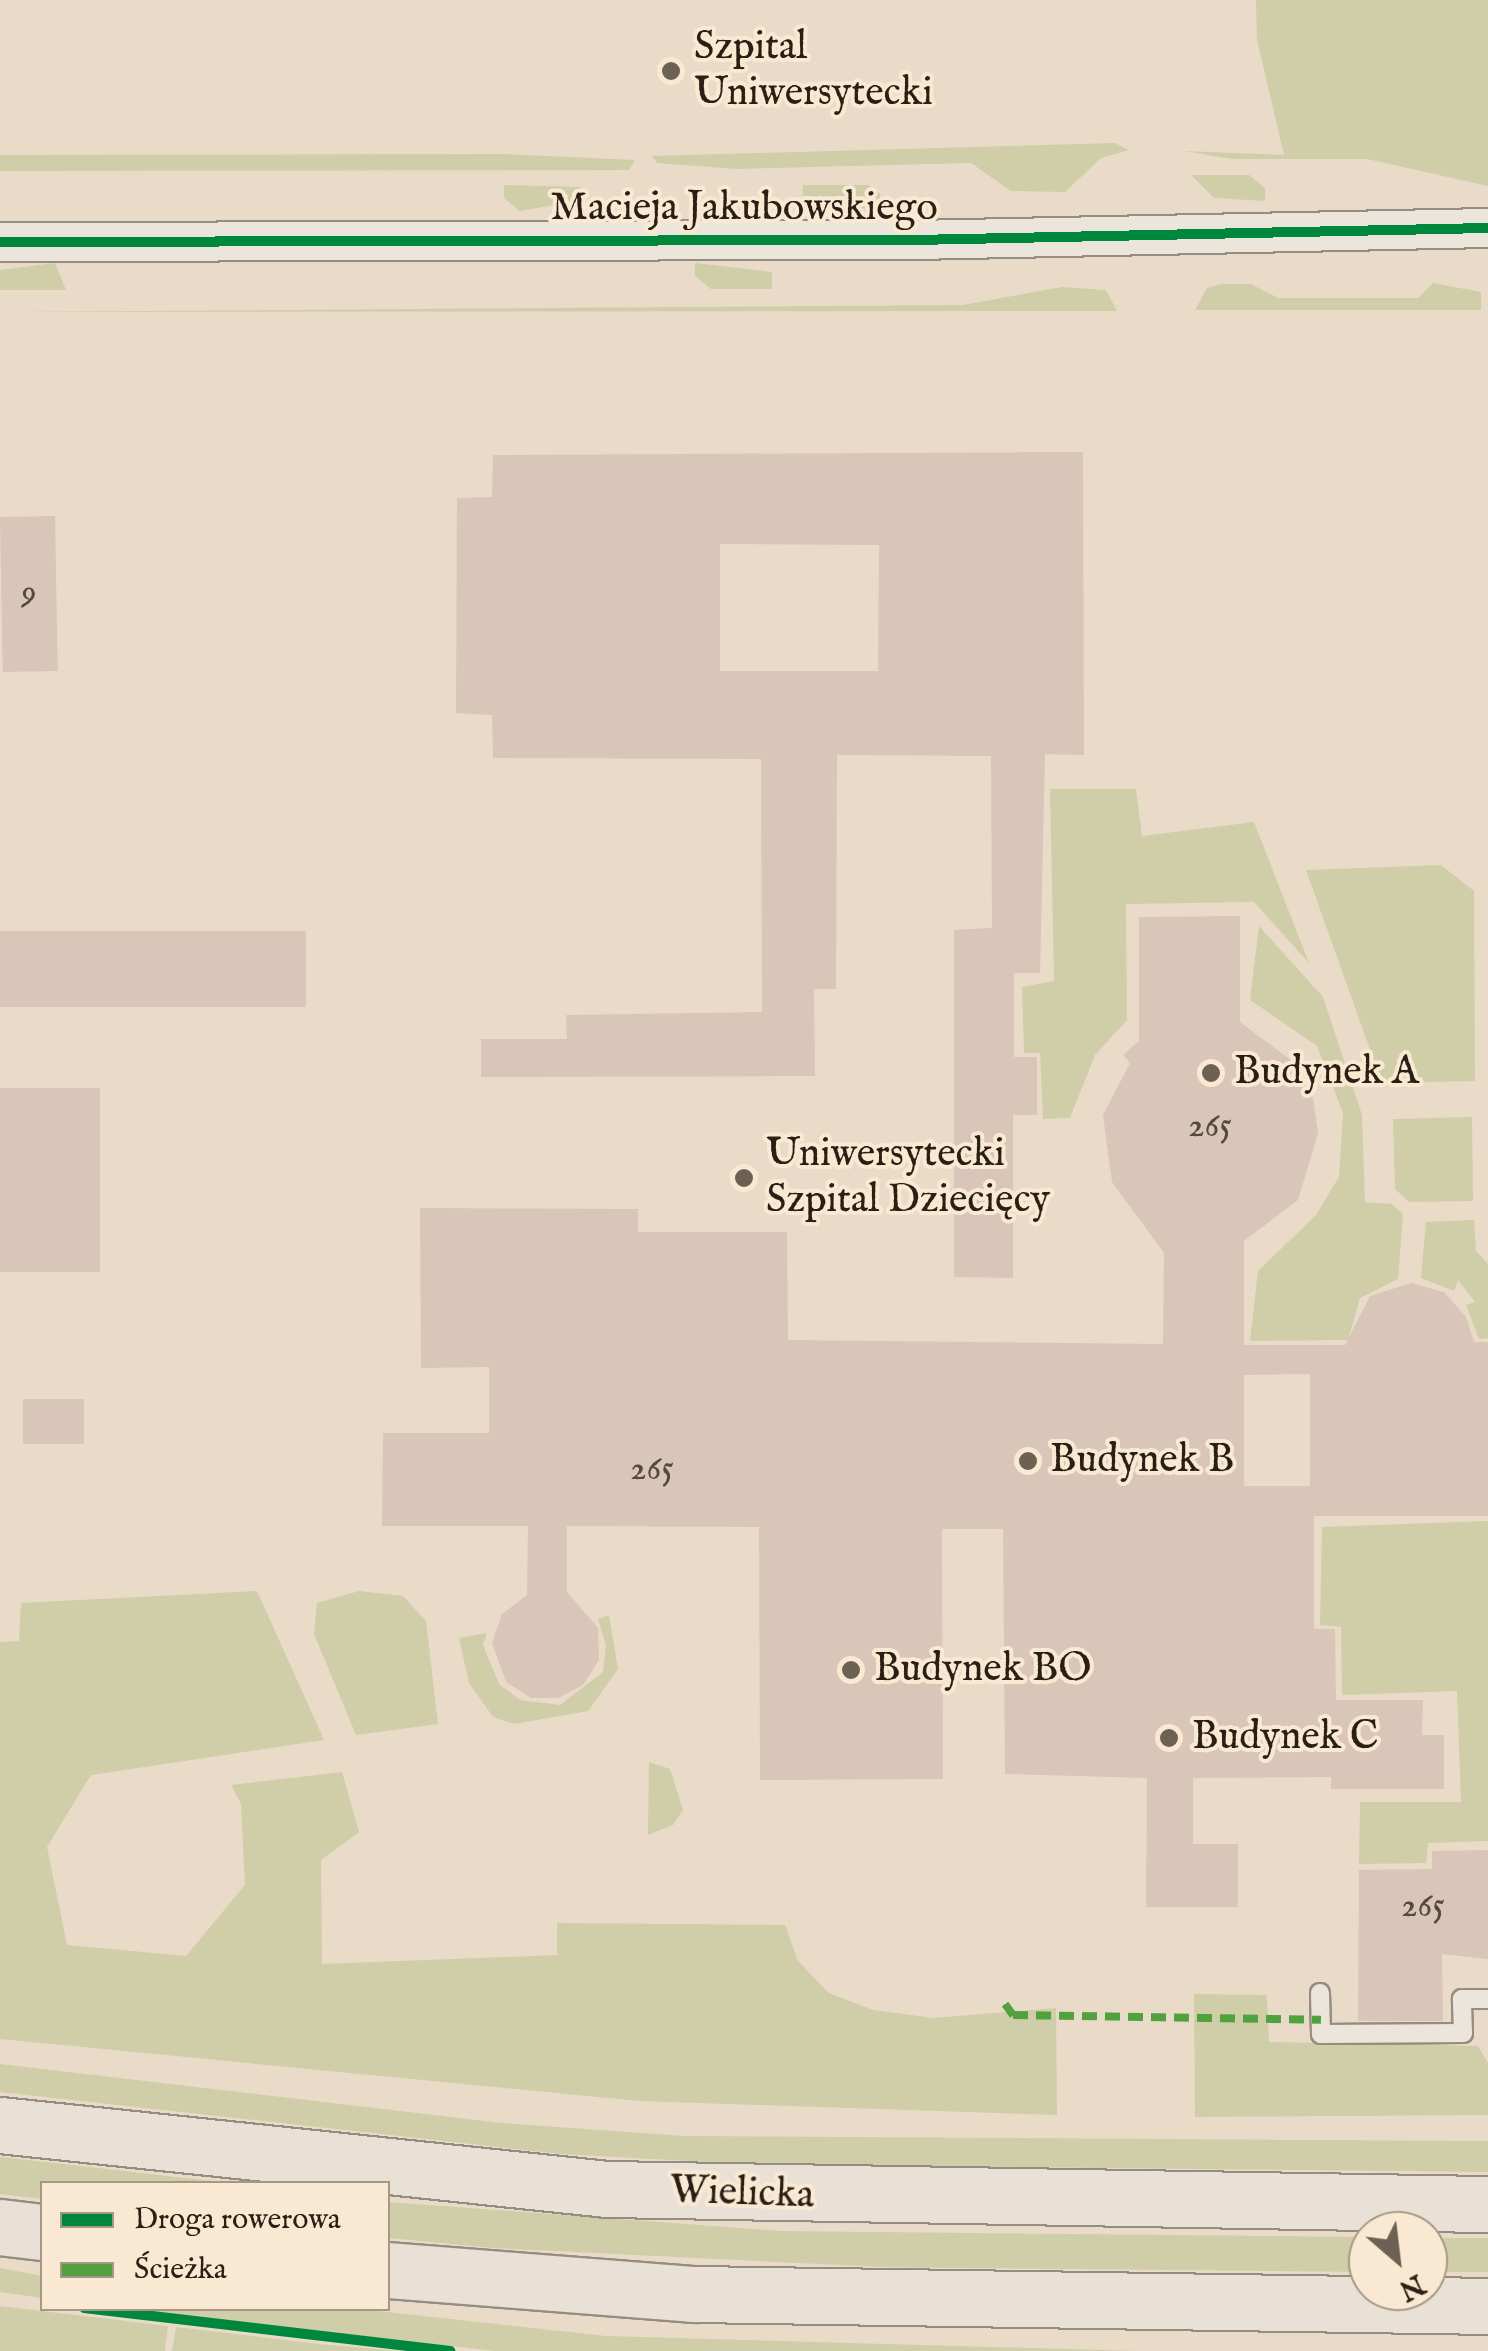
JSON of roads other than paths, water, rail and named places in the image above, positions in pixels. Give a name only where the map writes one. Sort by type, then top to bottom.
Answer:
[{"type":"main road","name":"Wielicka","points":[[0,2125],[606,2189],[1488,2204]]},
{"type":"main road","points":[[0,2227],[40,2232]]},
{"type":"main road","points":[[390,2270],[693,2294],[1488,2306]]},
{"type":"street","name":"Macieja Jakubowskiego","points":[[0,242],[1479,236]]},
{"type":"lane","points":[[1320,1993],[1321,2034],[1463,2032],[1462,1999],[1488,1998]]},
{"type":"place","name":"Szpital Uniwersytecki","points":[[671,71]]},
{"type":"place","name":"Budynek A","points":[[1211,1073]]},
{"type":"place","name":"Uniwersytecki Szpital Dziecięcy","points":[[744,1178]]},
{"type":"place","name":"Budynek B","points":[[1028,1461]]},
{"type":"place","name":"Budynek BO","points":[[851,1670]]},
{"type":"place","name":"Budynek C","points":[[1169,1738]]}]
